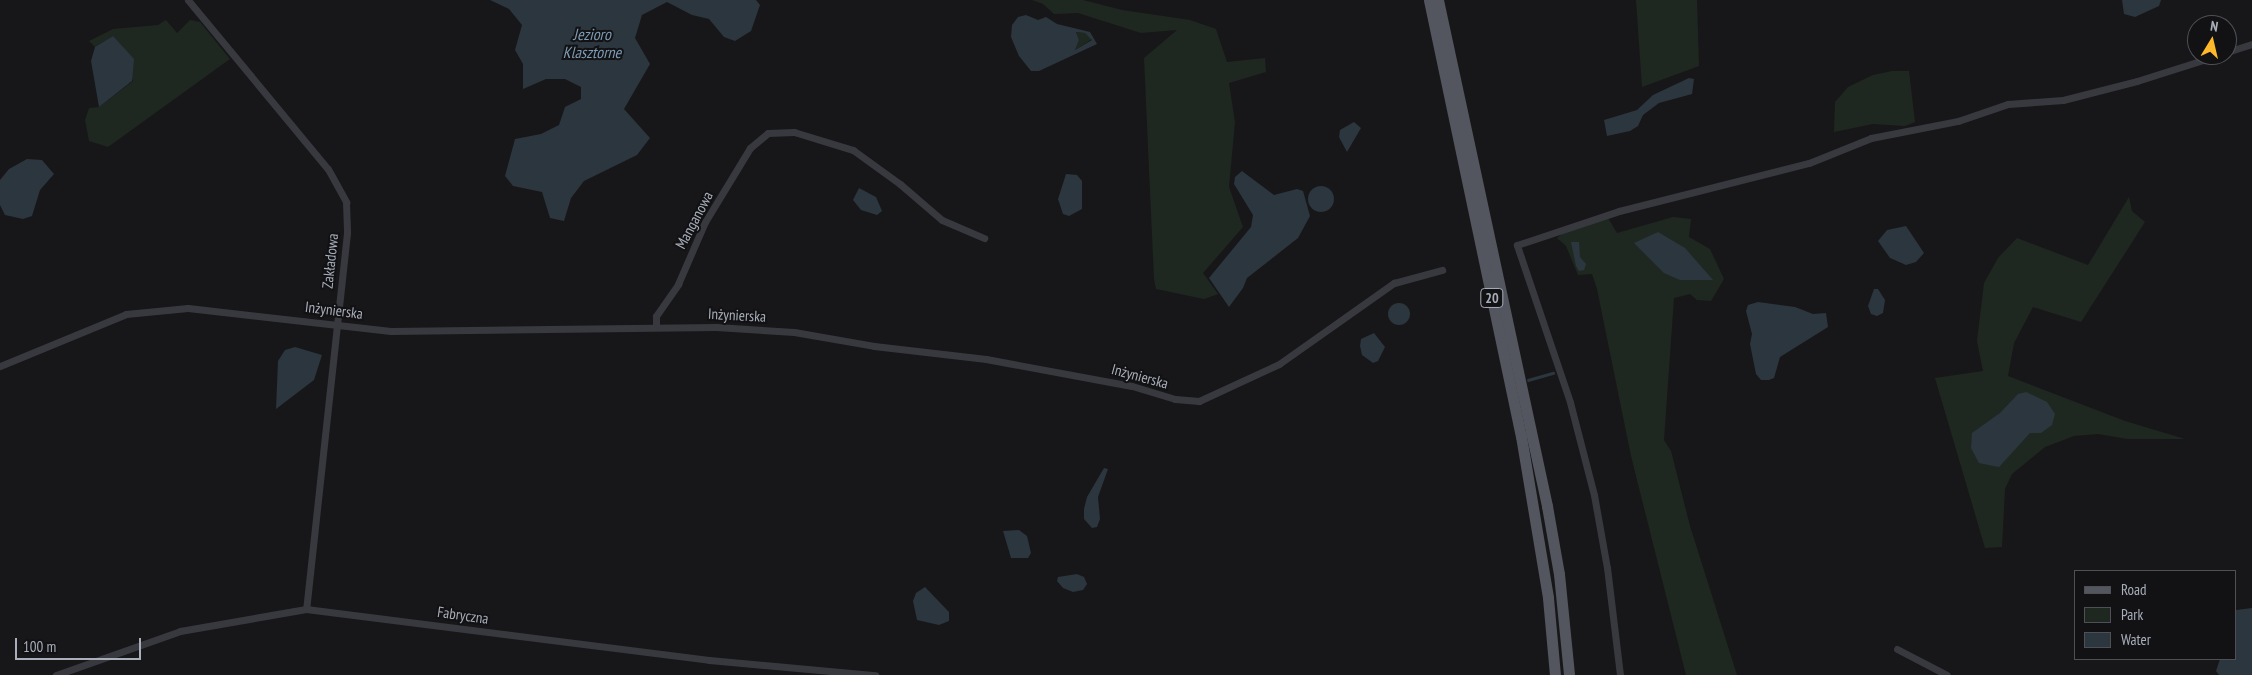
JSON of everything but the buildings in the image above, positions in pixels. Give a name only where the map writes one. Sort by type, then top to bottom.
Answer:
[{"type":"main road","name":"20","points":[[1429,0],[1528,472],[1548,598],[1555,675]]},
{"type":"main road","name":"20","points":[[1438,0],[1547,506],[1559,574],[1569,675]]},
{"type":"street","name":"Zakładowa","points":[[188,0],[328,168],[343,192],[348,220],[306,609]]},
{"type":"street","points":[[2237,49],[2252,44]]},
{"type":"street","points":[[1620,675],[1608,568],[1594,495],[1570,402],[1517,245],[1619,211],[1808,163],[1871,138],[1958,121],[2008,104],[2063,100],[2137,81],[2187,65]]},
{"type":"street","name":"Manganowa","points":[[656,328],[656,316],[678,284],[705,222],[750,148],[768,133],[794,132],[853,150],[900,184],[942,220],[984,238]]},
{"type":"street","name":"Inżynierska","points":[[0,366],[126,314],[188,308],[337,323],[391,331],[716,327],[794,332],[874,346],[986,359],[1123,384],[1175,399],[1199,401],[1279,364],[1394,283],[1442,270]]},
{"type":"street","name":"Fabryczna","points":[[56,675],[180,631],[306,609],[709,660],[875,675]]},
{"type":"street","points":[[1897,649],[1947,675]]},
{"type":"green space","points":[[1032,0],[1083,0],[1122,10],[1190,20],[1216,29],[1227,62],[1265,58],[1266,72],[1229,83],[1235,122],[1229,187],[1243,227],[1203,273],[1218,294],[1204,299],[1156,289],[1154,279],[1144,58],[1177,30],[1141,33],[1078,13],[1054,14],[1043,4]]},
{"type":"green space","points":[[1636,0],[1697,0],[1699,66],[1642,87]]},
{"type":"green space","points":[[166,20],[177,33],[190,20],[200,22],[230,59],[108,147],[89,141],[85,120],[89,108],[99,107],[133,81],[113,36],[95,47],[89,41],[113,29],[158,25]]},
{"type":"green space","points":[[1076,32],[1085,33],[1092,39],[1075,50],[1079,40]]},
{"type":"green space","points":[[1892,71],[1909,71],[1915,122],[1905,126],[1873,124],[1834,132],[1835,102],[1848,87],[1873,75]]},
{"type":"green space","points":[[2129,197],[2132,211],[2145,222],[2081,322],[2033,307],[2014,343],[2008,376],[2125,421],[2185,439],[2128,439],[2098,434],[2074,436],[2045,447],[2012,474],[2005,489],[2002,547],[1985,548],[1935,378],[1983,371],[1977,341],[1984,283],[1998,258],[2017,238],[2088,265]]},
{"type":"green space","points":[[1673,217],[1691,219],[1689,237],[1710,249],[1724,279],[1711,301],[1697,300],[1690,294],[1674,298],[1664,440],[1671,451],[1690,526],[1737,675],[1686,675],[1631,456],[1597,289],[1592,274],[1578,275],[1566,246],[1557,238],[1563,233],[1608,218],[1617,233]]},
{"type":"water","name":"Jezioro Klasztorne","points":[[490,0],[756,0],[760,5],[751,31],[735,41],[724,37],[709,19],[692,15],[667,2],[642,15],[635,38],[650,64],[624,109],[650,138],[637,155],[584,181],[571,198],[564,221],[550,218],[542,192],[513,186],[505,176],[515,139],[541,134],[559,125],[565,107],[581,99],[581,87],[565,79],[546,79],[523,89],[523,64],[515,50],[522,25],[509,9]]},
{"type":"water","points":[[2122,0],[2161,0],[2159,6],[2135,17],[2124,14]]},
{"type":"water","points":[[1026,15],[1038,20],[1046,17],[1057,24],[1090,32],[1097,44],[1039,71],[1031,71],[1019,56],[1011,37],[1012,25],[1018,17]],"holes":[[[1076,32],[1085,33],[1092,40],[1075,50],[1079,40]]]},
{"type":"water","points":[[113,36],[134,59],[132,81],[99,107],[91,61],[95,47]]},
{"type":"water","points":[[1689,78],[1694,79],[1692,94],[1659,103],[1643,115],[1638,126],[1630,131],[1607,136],[1604,120],[1637,110],[1653,95]]},
{"type":"water","points":[[1354,122],[1361,128],[1347,152],[1339,137],[1340,130]]},
{"type":"water","points":[[27,159],[42,160],[54,174],[40,190],[32,216],[23,219],[5,215],[0,205],[0,180],[9,169]]},
{"type":"water","points":[[1242,171],[1274,195],[1297,189],[1303,191],[1310,216],[1298,238],[1247,278],[1243,288],[1229,307],[1209,278],[1251,227],[1253,215],[1234,184],[1235,177]]},
{"type":"water","points":[[1066,174],[1077,175],[1082,181],[1082,209],[1069,216],[1063,214],[1058,199]]},
{"type":"water","points":[[1321,186],[1331,189],[1334,199],[1331,209],[1321,212],[1311,209],[1308,199],[1311,189]]},
{"type":"water","points":[[859,188],[876,197],[882,211],[877,215],[861,210],[853,200]]},
{"type":"water","points":[[1906,226],[1924,253],[1916,262],[1906,265],[1890,258],[1878,241],[1887,230]]},
{"type":"water","points":[[1658,232],[1685,248],[1713,280],[1680,280],[1664,273],[1634,243]]},
{"type":"water","points":[[1571,242],[1579,242],[1580,257],[1586,264],[1584,270],[1579,271],[1576,266]]},
{"type":"water","points":[[1874,289],[1878,289],[1885,300],[1883,313],[1877,316],[1871,314],[1868,306]]},
{"type":"water","points":[[1758,302],[1795,307],[1813,314],[1826,313],[1828,327],[1780,357],[1774,378],[1769,380],[1761,380],[1756,374],[1750,344],[1752,334],[1746,311],[1748,305]]},
{"type":"water","points":[[1399,303],[1407,306],[1410,314],[1407,322],[1399,325],[1391,322],[1388,314],[1391,306]]},
{"type":"water","points":[[1374,333],[1385,347],[1378,361],[1373,363],[1362,355],[1360,346],[1361,339]]},
{"type":"water","points":[[295,347],[322,355],[314,380],[276,409],[278,361],[285,350]]},
{"type":"water","points":[[2026,392],[2047,402],[2055,414],[2052,425],[2041,433],[2030,433],[1999,467],[1979,463],[1971,448],[1972,433],[2000,413],[2018,394]]},
{"type":"water","points":[[1104,468],[1108,469],[1098,497],[1100,519],[1097,527],[1092,528],[1084,519],[1084,509],[1087,497]]},
{"type":"water","points":[[1019,530],[1027,536],[1031,553],[1028,558],[1011,558],[1003,531]]},
{"type":"water","points":[[1077,574],[1084,577],[1087,584],[1083,590],[1073,592],[1063,588],[1057,581],[1058,577]]},
{"type":"water","points":[[925,587],[949,612],[949,621],[939,625],[917,620],[913,601],[916,593]]},
{"type":"water","points":[[2252,608],[2252,675],[2219,675],[2216,671],[2220,660],[2237,660],[2237,610]]},
{"type":"waterway","points":[[1528,380],[1553,373]]}]
